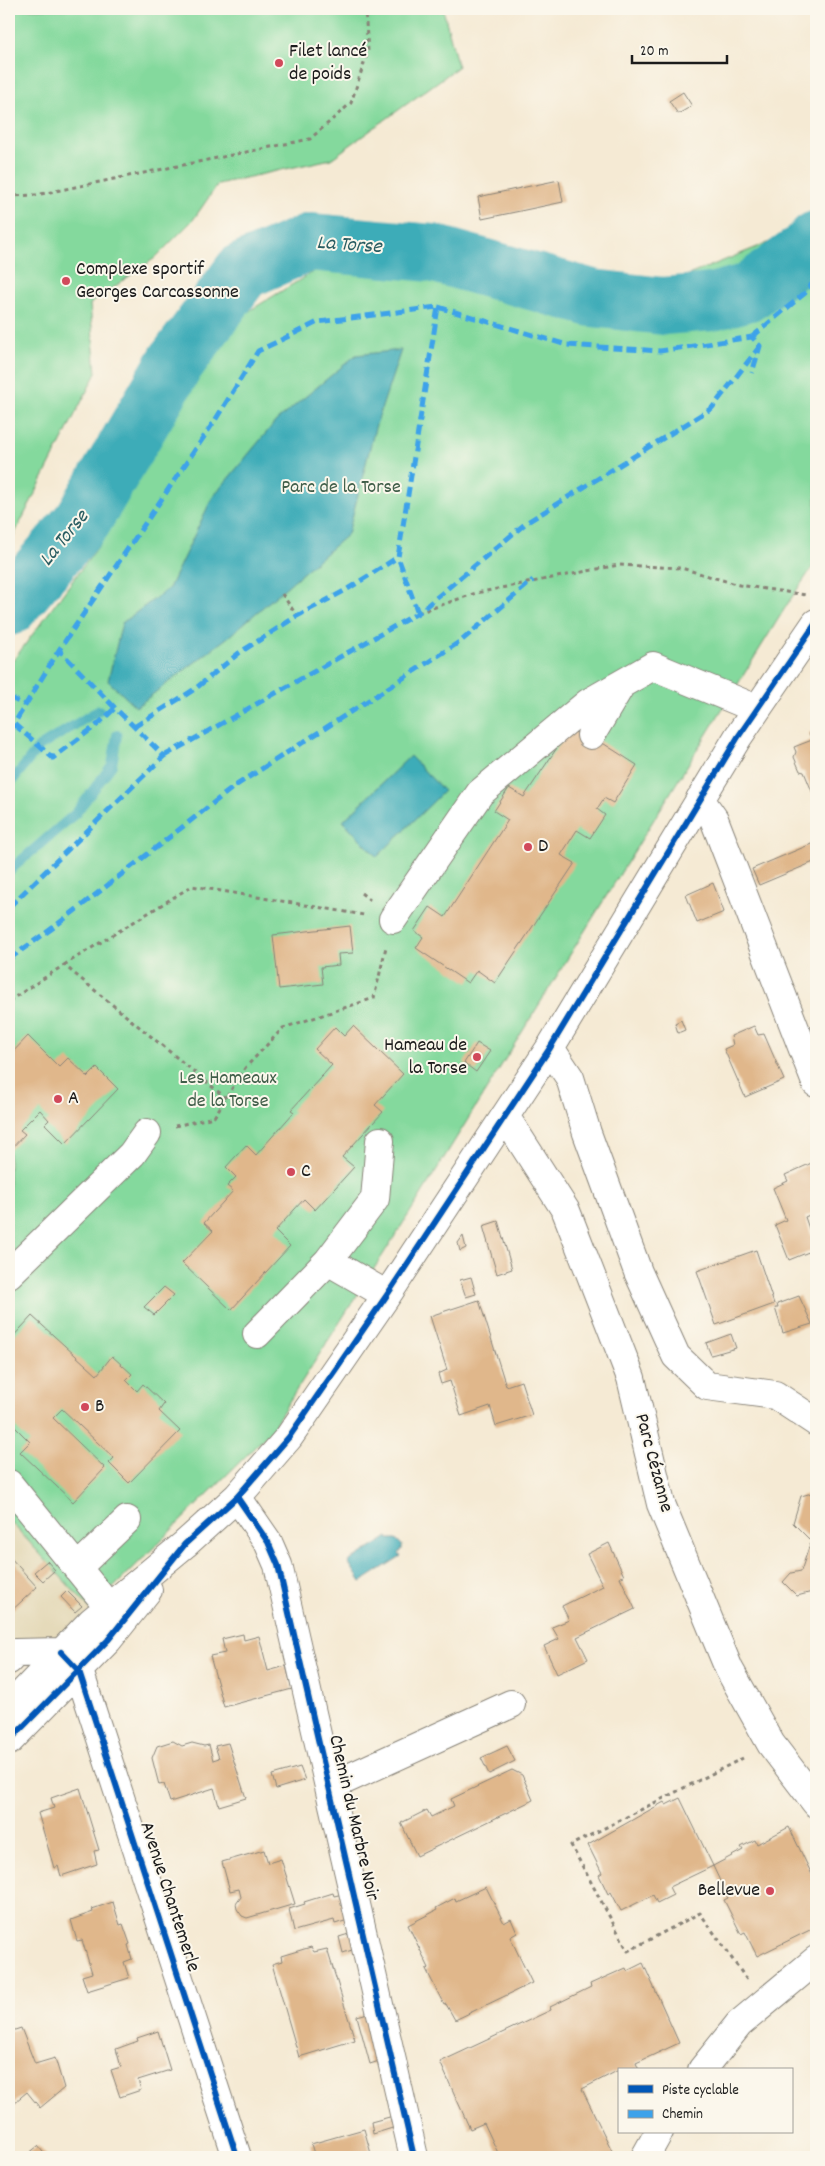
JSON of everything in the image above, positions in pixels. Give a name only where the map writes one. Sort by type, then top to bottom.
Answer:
[{"type":"street","points":[[9,1741],[70,1662],[92,1621],[185,1544],[237,1497],[289,1438],[387,1295],[550,1048],[700,799],[757,709],[816,623]]},
{"type":"street","points":[[393,919],[480,792],[588,703],[653,666],[757,709]]},
{"type":"street","points":[[591,735],[622,684]]},
{"type":"street","points":[[700,799],[714,819],[816,1083]]},
{"type":"street","points":[[550,1048],[570,1078],[587,1133],[638,1272],[676,1356],[707,1386],[775,1395],[816,1422]]},
{"type":"street","name":"Parc Cézanne","points":[[505,1116],[566,1211],[631,1378],[661,1504],[729,1669],[771,1744],[816,1803]]},
{"type":"street","points":[[9,1274],[132,1154],[147,1133]]},
{"type":"street","points":[[257,1334],[328,1262],[375,1199],[380,1141]]},
{"type":"street","points":[[328,1262],[387,1295]]},
{"type":"street","points":[[9,1484],[109,1607]]},
{"type":"street","name":"Chemin du Marbre Noir","points":[[237,1497],[264,1534],[278,1565],[414,2157]]},
{"type":"street","points":[[77,1568],[127,1520]]},
{"type":"street","points":[[9,1710],[70,1662],[108,1640],[185,1544]]},
{"type":"street","points":[[9,1660],[15,1653],[70,1662]]},
{"type":"street","name":"Avenue Chantemerle","points":[[70,1662],[237,2157]]},
{"type":"street","points":[[329,1787],[511,1704]]},
{"type":"street","points":[[704,2068],[739,2024],[816,1960]]},
{"type":"street","points":[[645,2157],[658,2134]]},
{"type":"path","points":[[9,196],[36,195],[310,140],[351,102],[368,51],[366,9]]},
{"type":"path","points":[[418,613],[476,593],[618,565],[681,568],[739,584],[807,595]]},
{"type":"path","points":[[282,594],[297,616]]},
{"type":"path","points":[[9,1002],[64,965],[192,886],[393,919]]},
{"type":"path","points":[[361,893],[393,919]]},
{"type":"path","points":[[147,1133],[214,1117],[245,1068],[283,1028],[374,998],[393,919]]},
{"type":"path","points":[[64,965],[226,1098]]},
{"type":"path","points":[[763,2004],[700,1913],[628,1951],[571,1845],[771,1744]]},
{"type":"shaded area","points":[[9,1520],[91,1610],[9,1677]]},
{"type":"green space","name":"Complexe sportif Georges Carcassonne","points":[[9,9],[443,9],[458,67],[331,159],[218,184],[193,220],[155,258],[90,304],[96,373],[9,545]]},
{"type":"green space","points":[[816,212],[816,562],[790,600],[416,1203],[269,1433],[91,1610],[9,1520],[9,666],[100,544],[180,353],[362,242],[432,253],[609,307],[797,231]]},
{"type":"water","points":[[401,350],[375,428],[348,534],[227,638],[136,707],[108,681],[122,623],[169,588],[212,498],[276,421],[356,355]]},
{"type":"water","points":[[410,756],[444,791],[377,857],[343,821]]},
{"type":"water","points":[[388,1537],[389,1539],[396,1539],[402,1545],[399,1554],[401,1556],[361,1582],[348,1562]]},
{"type":"building","points":[[683,92],[692,106],[678,114],[669,101]]},
{"type":"building","points":[[559,180],[563,202],[482,219],[478,197]]},
{"type":"building","name":"D","points":[[573,724],[637,765],[613,803],[604,798],[597,809],[605,815],[590,838],[577,830],[561,855],[575,863],[495,983],[477,970],[468,983],[416,948],[423,937],[414,931],[430,907],[445,917],[508,820],[494,811],[509,788],[524,797]]},
{"type":"building","points":[[816,730],[816,801],[804,772],[800,771],[794,757],[796,752],[794,747],[812,740],[809,733]]},
{"type":"building","points":[[816,842],[816,861],[759,885],[752,869]]},
{"type":"building","points":[[713,883],[724,912],[697,923],[686,895]]},
{"type":"building","points":[[350,926],[353,953],[338,954],[339,965],[321,967],[323,984],[279,989],[273,935]]},
{"type":"building","points":[[681,1020],[685,1030],[678,1033],[675,1023]]},
{"type":"building","name":"C","points":[[353,1026],[403,1074],[375,1105],[383,1112],[342,1157],[354,1167],[315,1210],[304,1199],[275,1231],[290,1246],[231,1310],[182,1263],[213,1231],[204,1223],[233,1191],[227,1186],[236,1177],[226,1167],[246,1145],[256,1155],[294,1112],[291,1110],[332,1065],[315,1049],[335,1027],[344,1036]]},
{"type":"building","points":[[754,1026],[758,1035],[764,1034],[784,1080],[745,1097],[724,1049],[733,1045],[731,1036]]},
{"type":"building","name":"A","points":[[28,1036],[59,1067],[68,1058],[88,1077],[97,1068],[118,1089],[65,1144],[45,1124],[49,1120],[40,1110],[20,1130],[25,1134],[9,1151],[9,1073],[15,1067],[9,1061],[9,1056]]},
{"type":"building","name":"Hameau de la Torse","points":[[477,1043],[490,1051],[476,1072],[464,1063]]},
{"type":"building","points":[[816,1161],[816,1212],[805,1217],[816,1249],[789,1260],[775,1225],[786,1220],[773,1188],[788,1181],[785,1175]]},
{"type":"building","points":[[498,1221],[512,1269],[497,1274],[483,1226]]},
{"type":"building","points":[[463,1236],[466,1248],[460,1251],[458,1243]]},
{"type":"building","points":[[756,1250],[774,1304],[716,1325],[697,1271]]},
{"type":"building","points":[[471,1277],[476,1294],[466,1297],[460,1280]]},
{"type":"building","points":[[164,1287],[174,1295],[154,1315],[144,1307]]},
{"type":"building","points":[[799,1296],[812,1324],[783,1333],[775,1308],[778,1308],[777,1304]]},
{"type":"building","points":[[479,1300],[506,1386],[521,1381],[532,1415],[496,1426],[490,1406],[461,1416],[450,1381],[441,1384],[438,1374],[447,1370],[430,1316]]},
{"type":"building","name":"B","points":[[32,1316],[97,1375],[112,1356],[132,1374],[126,1380],[137,1391],[143,1384],[164,1404],[159,1411],[180,1431],[129,1483],[109,1463],[114,1458],[62,1409],[53,1418],[105,1468],[73,1502],[20,1452],[30,1442],[15,1427],[9,1431],[9,1341]]},
{"type":"building","points":[[731,1334],[736,1348],[711,1355],[706,1343]]},
{"type":"building","points":[[816,1492],[816,1591],[797,1596],[783,1582],[791,1573],[801,1571],[811,1541],[793,1523],[801,1496]]},
{"type":"building","points":[[609,1543],[624,1576],[620,1577],[635,1609],[577,1637],[588,1659],[557,1674],[544,1646],[559,1639],[552,1627],[569,1620],[562,1606],[603,1586],[587,1554]]},
{"type":"building","points":[[9,1556],[37,1587],[9,1613]]},
{"type":"building","points":[[47,1561],[55,1570],[43,1581],[34,1572]]},
{"type":"building","points":[[67,1591],[82,1606],[75,1612],[61,1597]]},
{"type":"building","points":[[243,1634],[244,1640],[259,1636],[268,1671],[286,1666],[292,1689],[224,1707],[210,1656],[225,1653],[222,1639]]},
{"type":"building","points":[[173,1741],[182,1746],[192,1743],[204,1746],[209,1745],[213,1760],[219,1758],[215,1746],[228,1743],[246,1798],[219,1806],[214,1788],[170,1802],[164,1784],[159,1785],[152,1758],[157,1746]]},
{"type":"building","points":[[507,1746],[515,1761],[489,1774],[481,1758]]},
{"type":"building","points":[[300,1767],[305,1780],[276,1789],[272,1775]]},
{"type":"building","points":[[512,1770],[522,1775],[533,1800],[417,1856],[401,1823],[427,1810],[431,1817],[454,1806],[451,1799]]},
{"type":"building","points":[[80,1788],[99,1850],[94,1851],[97,1864],[61,1876],[58,1866],[54,1868],[38,1813],[54,1808],[51,1798]]},
{"type":"building","points":[[680,1798],[713,1866],[669,1887],[673,1895],[657,1903],[653,1895],[621,1911],[611,1892],[608,1894],[599,1875],[602,1873],[588,1845],[664,1802],[666,1805]]},
{"type":"building","name":"Bellevue","points":[[789,1827],[816,1883],[816,1927],[757,1956],[745,1932],[741,1934],[724,1900],[728,1898],[713,1866],[743,1850],[741,1847],[755,1840],[757,1844]]},
{"type":"building","points":[[264,1850],[268,1863],[281,1859],[295,1904],[247,1918],[242,1916],[237,1909],[236,1904],[241,1897],[239,1889],[230,1891],[222,1862]]},
{"type":"building","points":[[486,1887],[504,1923],[511,1919],[517,1933],[510,1937],[532,1983],[455,2020],[446,2004],[444,2005],[426,1969],[429,1968],[408,1925],[455,1898],[456,1901]]},
{"type":"building","points":[[333,1893],[334,1896],[343,1894],[348,1920],[335,1924],[334,1920],[294,1931],[289,1909]]},
{"type":"building","points":[[113,1902],[120,1925],[123,1924],[130,1944],[128,1945],[132,1959],[124,1962],[129,1978],[87,1991],[82,1976],[92,1973],[82,1940],[77,1941],[71,1920],[93,1912],[92,1909]]},
{"type":"building","points":[[352,1933],[355,1949],[343,1953],[339,1937]]},
{"type":"building","points":[[311,1947],[314,1952],[327,1949],[355,2040],[299,2057],[272,1964],[282,1961],[281,1956]]},
{"type":"building","points":[[643,1963],[679,2043],[636,2063],[638,2068],[618,2068],[618,2071],[582,2089],[615,2157],[496,2157],[494,2154],[498,2153],[484,2123],[470,2129],[440,2062],[551,2010],[550,2007],[591,1987],[590,1984],[626,1968],[627,1971]]},
{"type":"building","points":[[372,2012],[385,2059],[370,2064],[357,2016]]},
{"type":"building","points":[[21,2028],[35,2064],[55,2058],[64,2088],[40,2108],[27,2092],[9,2107],[9,2032]]},
{"type":"building","points":[[158,2031],[170,2070],[138,2080],[141,2090],[120,2097],[111,2070],[121,2067],[116,2049],[138,2041],[137,2038]]},
{"type":"building","points":[[397,2115],[399,2126],[373,2134],[371,2122]]},
{"type":"building","points":[[364,2129],[372,2157],[315,2157],[311,2144]]},
{"type":"building","points":[[38,2146],[47,2157],[24,2157]]},
{"type":"waterway","name":"La Torse","points":[[9,607],[83,520],[176,362],[243,271],[310,242],[432,253],[592,298],[663,306],[712,302],[749,292],[807,250],[816,240]]},
{"type":"waterway","points":[[9,785],[39,747],[99,710]]},
{"type":"waterway","points":[[9,871],[76,813],[112,765],[117,735]]},
{"type":"marked path","points":[[752,337],[805,293],[816,279]]},
{"type":"marked path","points":[[438,307],[567,345],[660,351],[752,337],[760,346],[752,373]]},
{"type":"marked path","points":[[9,732],[59,650],[214,422],[258,351],[318,322],[438,307],[398,557],[418,613]]},
{"type":"marked path","points":[[164,756],[418,613],[526,523],[712,408],[760,346]]},
{"type":"marked path","points":[[134,727],[195,689],[239,653],[297,616],[346,590],[398,557]]},
{"type":"marked path","points":[[9,959],[54,927],[235,786],[461,641],[533,580]]},
{"type":"marked path","points":[[9,907],[164,756],[59,650]]},
{"type":"marked path","points":[[9,697],[25,705]]},
{"type":"marked path","points":[[14,724],[53,758],[97,725],[115,708]]},
{"type":"cycle path","points":[[9,1741],[108,1640],[185,1544],[237,1497],[289,1437],[387,1295],[550,1048],[738,737],[816,623]]},
{"type":"cycle path","points":[[237,1497],[268,1542],[278,1565],[414,2157]]},
{"type":"cycle path","points":[[61,1652],[79,1671],[237,2157]]},
{"type":"place","name":"Filet lancé de poids","points":[[279,63]]},
{"type":"place","name":"Complexe sportif Georges Carcassonne","points":[[66,281]]},
{"type":"place","name":"D","points":[[528,847]]},
{"type":"place","name":"Hameau de la Torse","points":[[477,1057]]},
{"type":"place","name":"A","points":[[58,1099]]},
{"type":"place","name":"C","points":[[291,1172]]},
{"type":"place","name":"B","points":[[85,1407]]},
{"type":"place","name":"Bellevue","points":[[770,1891]]},
{"type":"park label","name":"Parc de la Torse","points":[[341,488]]},
{"type":"park label","name":"Les Hameaux de la Torse","points":[[228,1090]]}]
